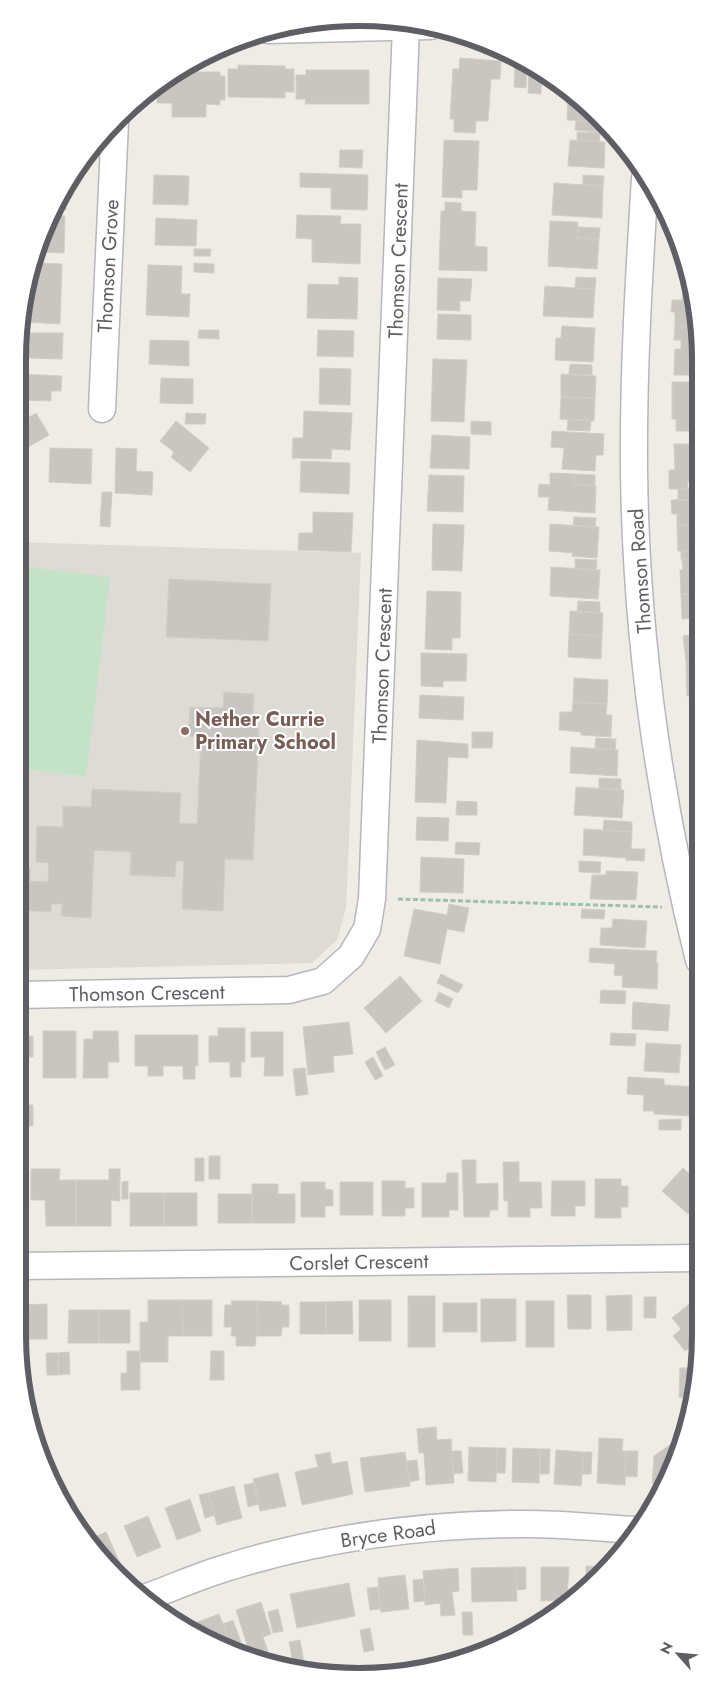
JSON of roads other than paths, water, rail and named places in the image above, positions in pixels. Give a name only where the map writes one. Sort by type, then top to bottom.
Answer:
[{"type":"street","points":[[316,29],[387,28]]},
{"type":"street","name":"Thomson Crescent","points":[[26,995],[289,990],[323,981],[351,956],[367,929],[372,899],[418,32]]},
{"type":"street","name":"Thomson Grove","points":[[102,409],[114,134]]},
{"type":"street","name":"Thomson Road","points":[[645,190],[634,380],[634,471],[637,551],[652,713],[665,800],[692,930]]},
{"type":"street","name":"Corslet Crescent","points":[[26,1266],[692,1258]]},
{"type":"street","name":"Bryce Road","points":[[152,1596],[228,1567],[301,1547],[391,1532],[519,1523],[629,1529]]},
{"type":"place","name":"Nether Currie Primary School","points":[[185,731]]}]
